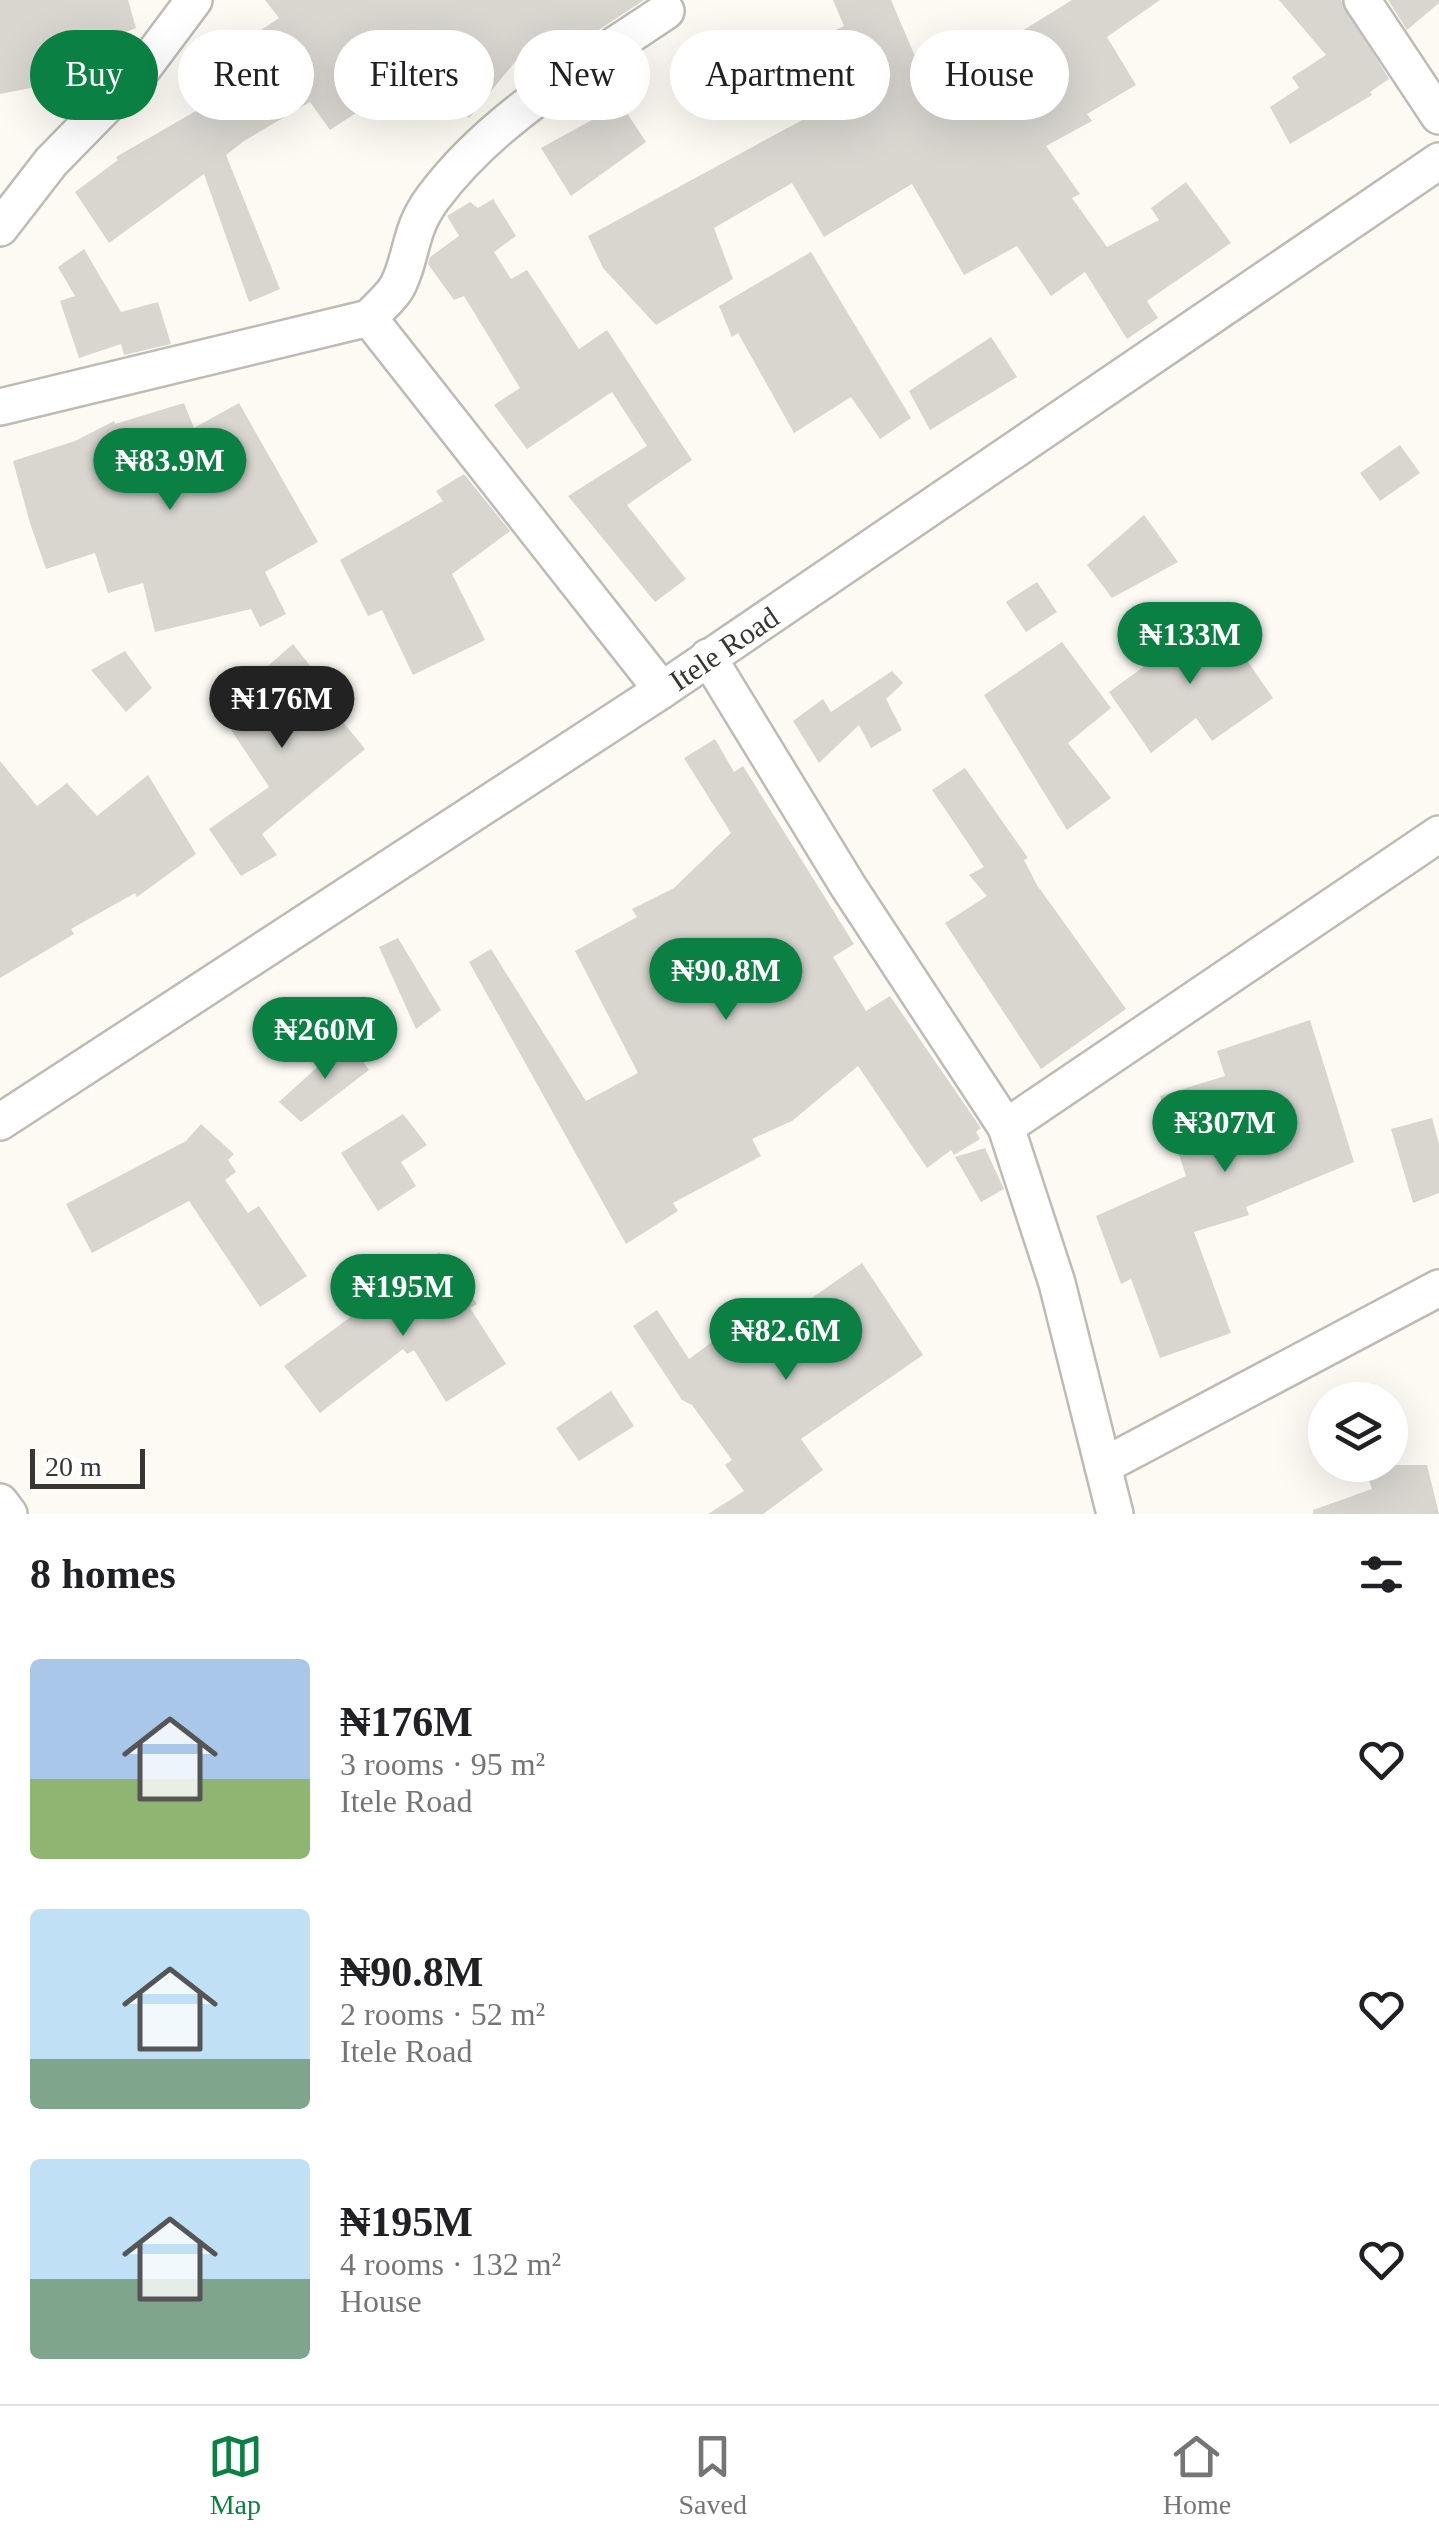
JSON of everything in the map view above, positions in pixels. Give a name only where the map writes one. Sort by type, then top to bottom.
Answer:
[{"type":"street","points":[[0,228],[52,162],[144,66],[194,0]]},
{"type":"street","points":[[1362,0],[1439,116]]},
{"type":"street","points":[[0,407],[370,318],[399,283],[409,239],[431,200],[477,147],[525,107],[666,12]]},
{"type":"street","name":"Itele Road","points":[[0,1122],[662,690],[1439,161]]},
{"type":"street","points":[[370,318],[662,690]]},
{"type":"street","points":[[708,657],[848,886],[1006,1127],[1057,1282],[1115,1514]]},
{"type":"street","points":[[1006,1127],[1439,834]]},
{"type":"street","points":[[1103,1466],[1439,1288]]},
{"type":"street","points":[[0,1502],[9,1514]]},
{"type":"building","points":[[0,0],[128,0],[136,28],[131,30],[30,30],[30,88],[0,94]]},
{"type":"building","points":[[265,0],[644,0],[599,30],[514,30],[514,63],[494,88],[494,30],[334,30],[334,120],[345,120],[330,130],[314,108],[314,30],[261,30],[279,18]]},
{"type":"building","points":[[833,0],[891,0],[910,44],[910,120],[1069,120],[1069,30],[1024,30],[1072,0],[1160,0],[1107,37],[1136,85],[1087,114],[1092,121],[1046,146],[1080,194],[1072,198],[1107,247],[1159,220],[1151,208],[1186,182],[1231,243],[1147,301],[1158,318],[1127,339],[1085,272],[1051,296],[1017,246],[964,275],[912,184],[824,237],[792,183],[714,228],[733,279],[656,325],[603,268],[588,236],[802,120],[890,120],[890,30],[836,30],[844,26]]},
{"type":"building","points":[[1279,0],[1341,0],[1389,79],[1370,92],[1372,95],[1290,144],[1270,107],[1299,88],[1292,77],[1326,55]]},
{"type":"building","points":[[1388,0],[1439,0],[1439,3],[1407,30]]},
{"type":"building","points":[[180,120],[280,120],[226,155],[280,289],[249,302],[204,174],[109,243],[75,192],[118,160],[116,157]]},
{"type":"building","points":[[592,120],[632,120],[646,142],[571,196],[541,148]]},
{"type":"building","points":[[493,199],[516,236],[494,252],[511,279],[527,270],[579,349],[607,330],[692,460],[627,505],[686,579],[655,602],[568,496],[647,446],[612,392],[527,449],[494,405],[520,388],[464,296],[454,300],[428,264],[430,257],[459,236],[447,216],[470,202],[478,208]]},
{"type":"building","points":[[84,249],[121,312],[158,302],[171,344],[124,355],[121,344],[79,358],[60,301],[75,296],[58,267]]},
{"type":"building","points":[[811,252],[911,418],[880,439],[851,397],[794,433],[738,333],[732,337],[719,306]]},
{"type":"building","points":[[991,337],[1017,377],[930,430],[909,391]]},
{"type":"building","points":[[184,403],[194,428],[239,403],[318,542],[265,572],[286,614],[260,627],[251,609],[155,632],[143,583],[108,593],[95,553],[46,569],[30,523],[13,461],[75,441],[114,421],[115,424]]},
{"type":"building","points":[[1400,445],[1420,473],[1380,501],[1360,473]]},
{"type":"building","points":[[464,474],[510,531],[452,574],[485,640],[413,675],[382,610],[368,616],[340,560],[443,501],[436,491]]},
{"type":"building","points":[[1144,515],[1178,562],[1112,598],[1087,565]]},
{"type":"building","points":[[1037,582],[1057,612],[1026,632],[1006,602]]},
{"type":"building","points":[[1221,623],[1273,698],[1212,741],[1196,718],[1151,753],[1109,692],[1153,660],[1140,642],[1164,624],[1185,649]]},
{"type":"building","points":[[1062,642],[1111,708],[1068,743],[1111,798],[1067,830],[984,695]]},
{"type":"building","points":[[293,644],[332,694],[325,700],[365,749],[262,834],[277,855],[241,876],[209,829],[269,787],[218,710]]},
{"type":"building","points":[[125,651],[152,688],[126,712],[91,670]]},
{"type":"building","points":[[892,671],[903,683],[886,699],[902,730],[871,748],[859,725],[819,763],[793,721],[823,699],[831,712]]},
{"type":"building","points":[[715,739],[734,772],[743,766],[854,944],[833,957],[866,1011],[890,996],[981,1128],[976,1132],[980,1139],[954,1155],[951,1150],[927,1168],[858,1066],[792,1121],[752,1139],[761,1156],[673,1203],[678,1211],[626,1244],[469,962],[491,949],[586,1101],[638,1073],[575,951],[637,917],[632,909],[674,888],[731,833],[684,758]]},
{"type":"building","points":[[0,761],[37,806],[67,783],[97,816],[148,775],[196,854],[137,897],[135,893],[71,929],[74,934],[0,978]]},
{"type":"building","points":[[965,768],[1028,858],[1024,860],[1037,885],[1126,1009],[1041,1069],[945,923],[987,896],[969,875],[984,867],[932,790]]},
{"type":"building","points":[[398,938],[441,1010],[416,1029],[379,947]]},
{"type":"building","points":[[1310,1020],[1354,1162],[1246,1207],[1249,1215],[1194,1232],[1231,1333],[1160,1358],[1131,1279],[1121,1284],[1096,1216],[1186,1176],[1160,1096],[1225,1076],[1217,1051]]},
{"type":"building","points":[[347,1040],[369,1070],[301,1122],[279,1102]]},
{"type":"building","points":[[403,1114],[427,1145],[401,1162],[416,1186],[378,1211],[341,1153]]},
{"type":"building","points":[[1432,1118],[1439,1144],[1439,1193],[1413,1203],[1391,1129]]},
{"type":"building","points":[[201,1124],[234,1154],[228,1160],[236,1172],[225,1180],[248,1213],[259,1206],[307,1276],[260,1307],[189,1201],[92,1253],[66,1204],[186,1141]]},
{"type":"building","points":[[985,1148],[1004,1189],[981,1202],[955,1157]]},
{"type":"building","points":[[439,1252],[477,1304],[470,1308],[506,1364],[446,1402],[414,1350],[407,1354],[403,1349],[320,1413],[284,1366]]},
{"type":"building","points":[[862,1263],[923,1355],[801,1439],[823,1470],[763,1514],[708,1514],[744,1491],[725,1465],[732,1460],[692,1405],[682,1400],[633,1326],[657,1310],[689,1359],[724,1333],[737,1350]]},
{"type":"building","points":[[611,1391],[634,1426],[579,1461],[556,1428]]},
{"type":"building","points":[[1408,1465],[1427,1465],[1439,1514],[1313,1514],[1313,1510],[1372,1489],[1370,1482],[1408,1482]]}]
